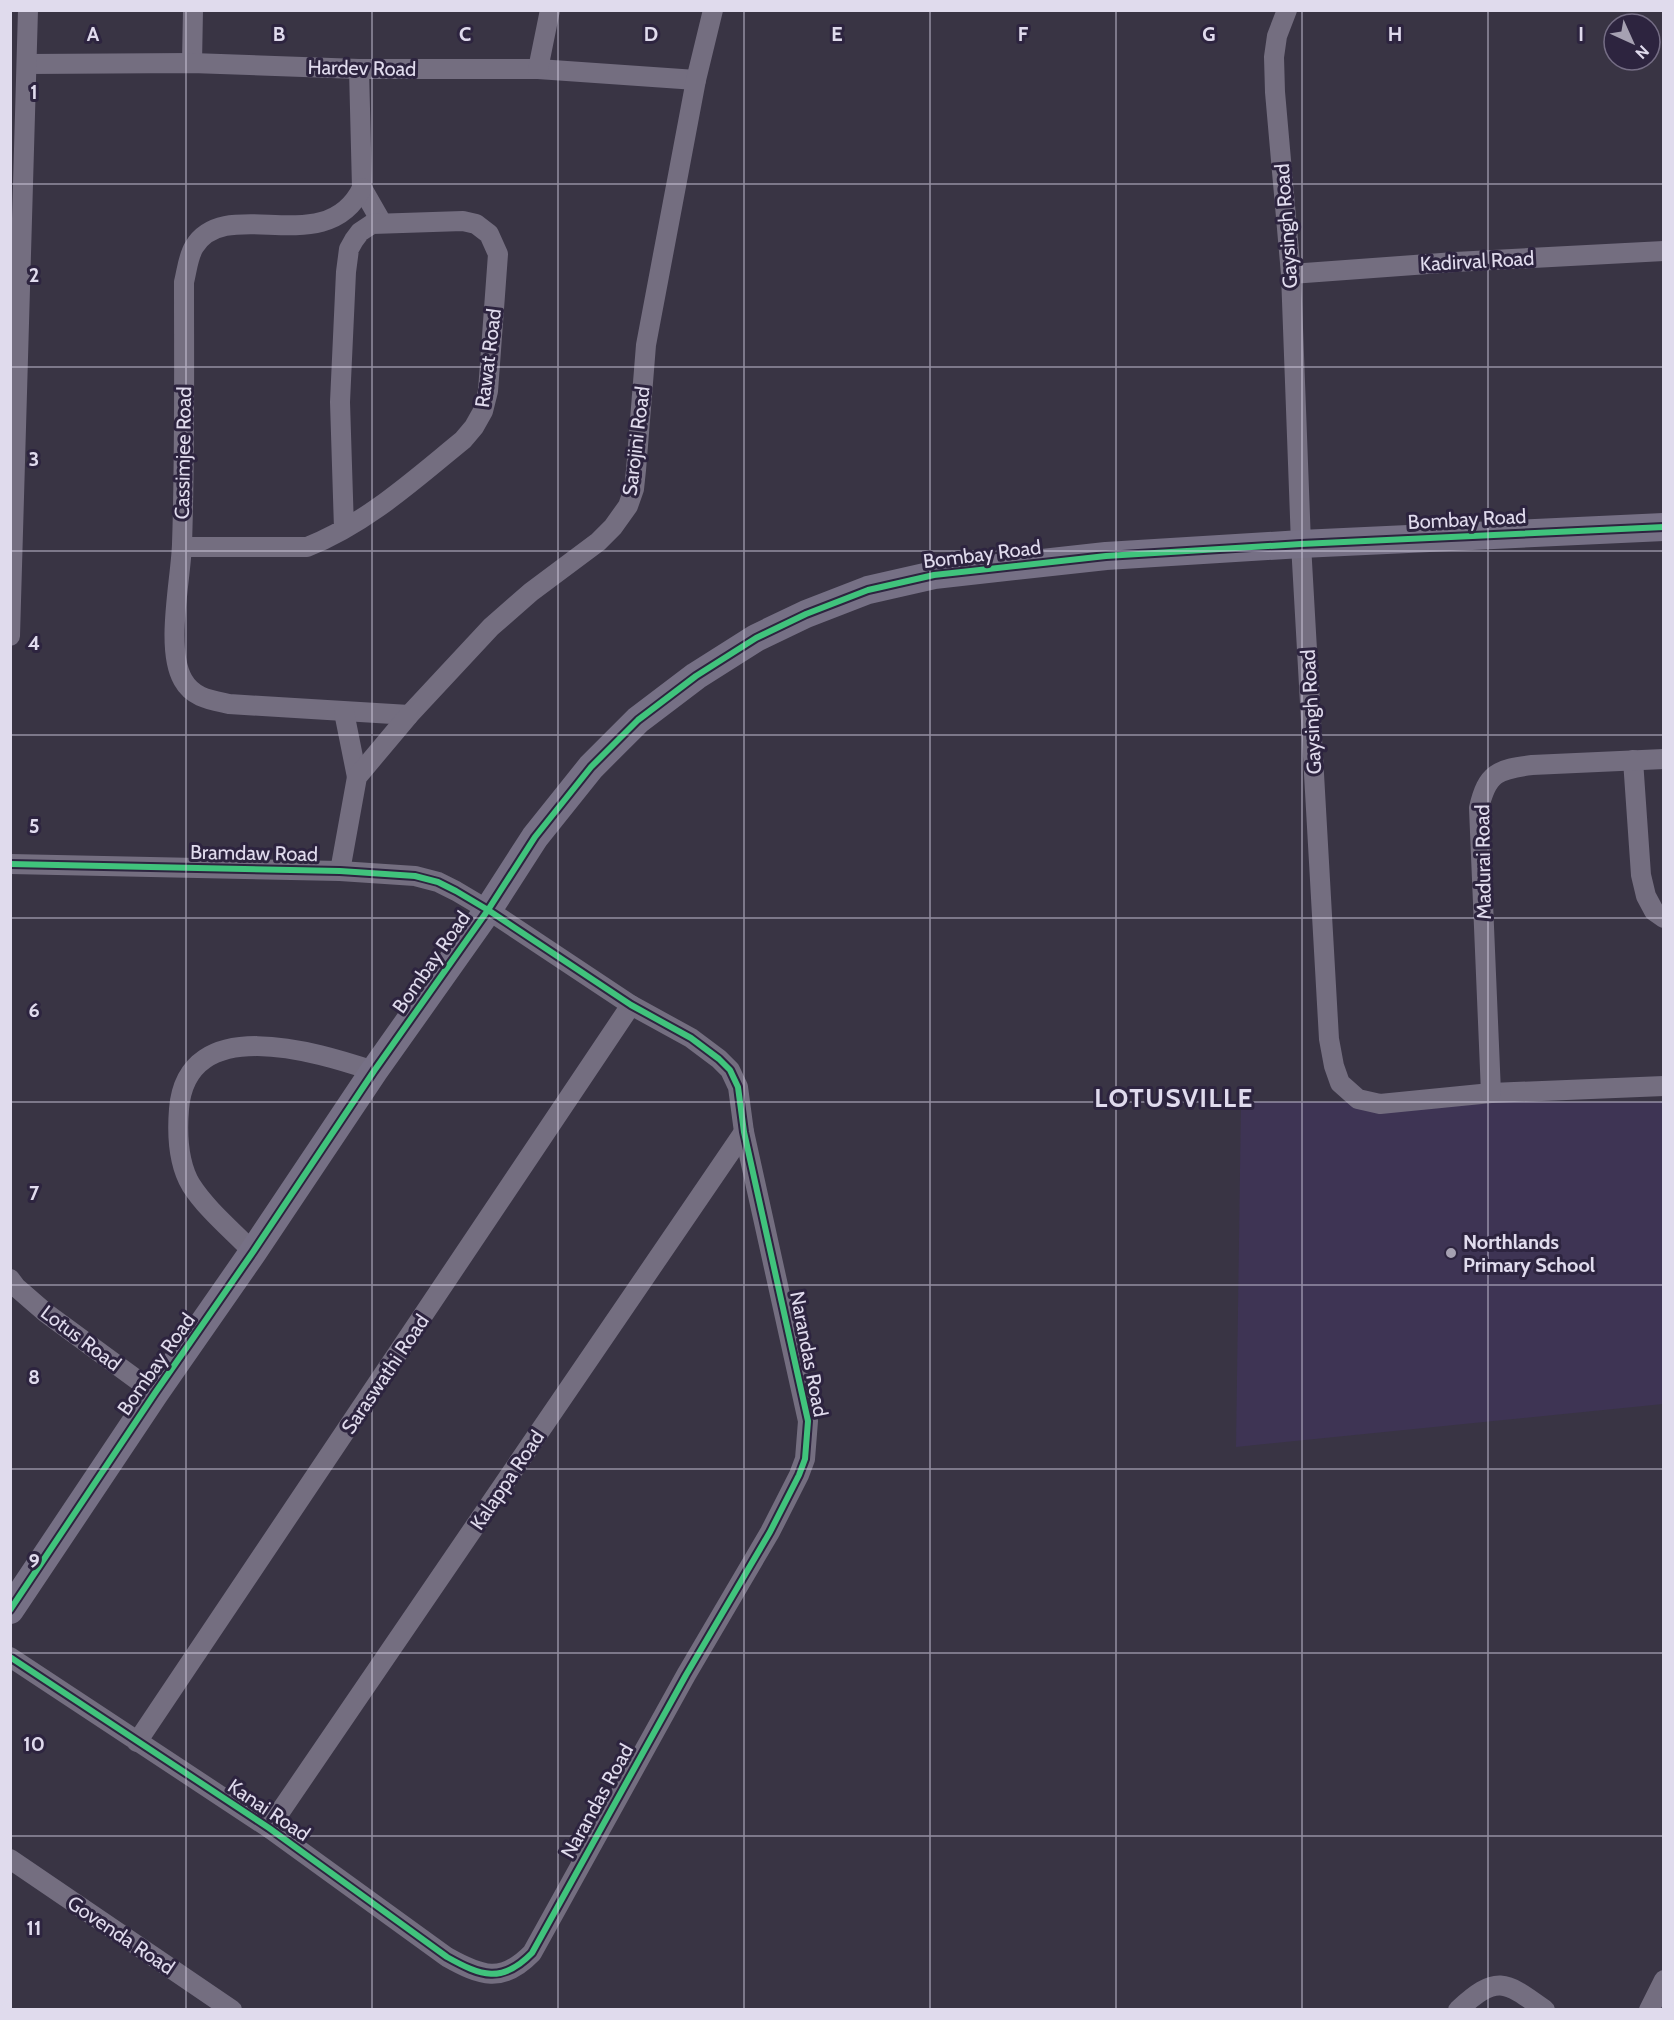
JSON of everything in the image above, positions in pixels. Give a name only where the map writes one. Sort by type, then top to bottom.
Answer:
[{"type":"street","points":[[10,12],[18,10]]},
{"type":"street","points":[[10,636],[17,133],[28,64],[28,10]]},
{"type":"street","points":[[192,63],[193,10]]},
{"type":"street","points":[[538,69],[550,10]]},
{"type":"street","name":"Sarojini Road","points":[[340,871],[357,777],[409,715],[491,627],[531,592],[598,542],[613,527],[628,506],[635,479],[646,345],[696,80],[713,10]]},
{"type":"street","name":"Gaysingh Road","points":[[1287,10],[1277,36],[1274,57],[1275,92],[1291,274],[1301,544],[1328,1028],[1334,1066],[1340,1083],[1347,1090],[1358,1099],[1380,1104],[1491,1093],[1664,1086]]},
{"type":"street","name":"Hardev Road","points":[[28,64],[192,63],[359,69],[538,69],[696,80]]},
{"type":"street","points":[[359,69],[362,188],[382,223]]},
{"type":"street","name":"Cassimjee Road","points":[[362,188],[355,201],[344,213],[332,218],[310,225],[225,226],[206,235],[195,244],[189,258],[184,282],[182,547],[175,606],[176,648],[182,680],[203,699],[230,704],[409,715]]},
{"type":"street","name":"Rawat Road","points":[[182,547],[307,547],[344,529],[386,501],[463,440],[474,428],[483,411],[488,391],[498,254],[489,234],[476,224],[463,221],[372,224],[360,232],[349,249],[340,402],[344,529]]},
{"type":"street","name":"Kadirval Road","points":[[1291,274],[1455,262],[1664,251]]},
{"type":"street","name":"Bombay Road","points":[[10,1610],[374,1071],[488,910],[535,837],[591,767],[638,720],[696,676],[756,638],[806,614],[868,590],[934,575],[1106,556],[1664,526]]},
{"type":"street","points":[[344,712],[357,777]]},
{"type":"street","name":"Madurai Road","points":[[1491,1093],[1479,808],[1487,782],[1497,773],[1513,767],[1664,759]]},
{"type":"street","points":[[1634,760],[1641,876],[1646,896],[1654,911],[1664,918]]},
{"type":"street","name":"Bramdaw Road","points":[[10,864],[340,871],[416,876],[438,882],[488,910]]},
{"type":"street","name":"Narandas Road","points":[[488,910],[631,1005],[691,1038],[730,1070],[738,1087],[744,1132],[808,1421],[805,1459],[770,1532],[680,1686],[532,1953],[514,1969]]},
{"type":"street","name":"Saraswathi Road","points":[[137,1742],[631,1005]]},
{"type":"street","points":[[253,1252],[209,1208],[191,1185],[183,1166],[179,1141],[179,1120],[181,1094],[188,1076],[199,1063],[210,1055],[242,1046],[270,1047],[330,1056],[374,1071]]},
{"type":"street","name":"Kalappa Road","points":[[269,1828],[744,1132]]},
{"type":"street","name":"Lotus Road","points":[[10,1279],[46,1313],[155,1393]]},
{"type":"street","name":"Kanai Road","points":[[10,1657],[269,1828],[447,1957],[467,1968],[486,1973],[501,1973],[514,1969]]},
{"type":"street","name":"Govenda Road","points":[[10,1859],[232,2010]]},
{"type":"street","points":[[1649,2010],[1664,1980]]},
{"type":"street","points":[[1458,2010],[1478,1992],[1490,1986],[1503,1985],[1517,1990],[1545,2010]]},
{"type":"shaded area","name":"Northlands Primary School","points":[[1241,1102],[1663,1102],[1663,1404],[1236,1447]]},
{"type":"cycle path","points":[[10,1610],[374,1071],[488,910],[535,837],[591,767],[638,720],[696,676],[756,638],[806,614],[868,590],[934,575],[1106,556],[1301,544],[1664,527]]},
{"type":"cycle path","points":[[10,864],[340,871],[415,876],[438,882],[456,891],[631,1005],[691,1038],[730,1070],[738,1087],[744,1132],[808,1421],[805,1459],[770,1532],[686,1675],[532,1953],[521,1963],[501,1973],[491,1974],[470,1969],[447,1957],[269,1828],[10,1657]]},
{"type":"place","name":"Northlands Primary School","points":[[1451,1253]]},
{"type":"district","name":"LOTUSVILLE","points":[[1174,1098]]}]
